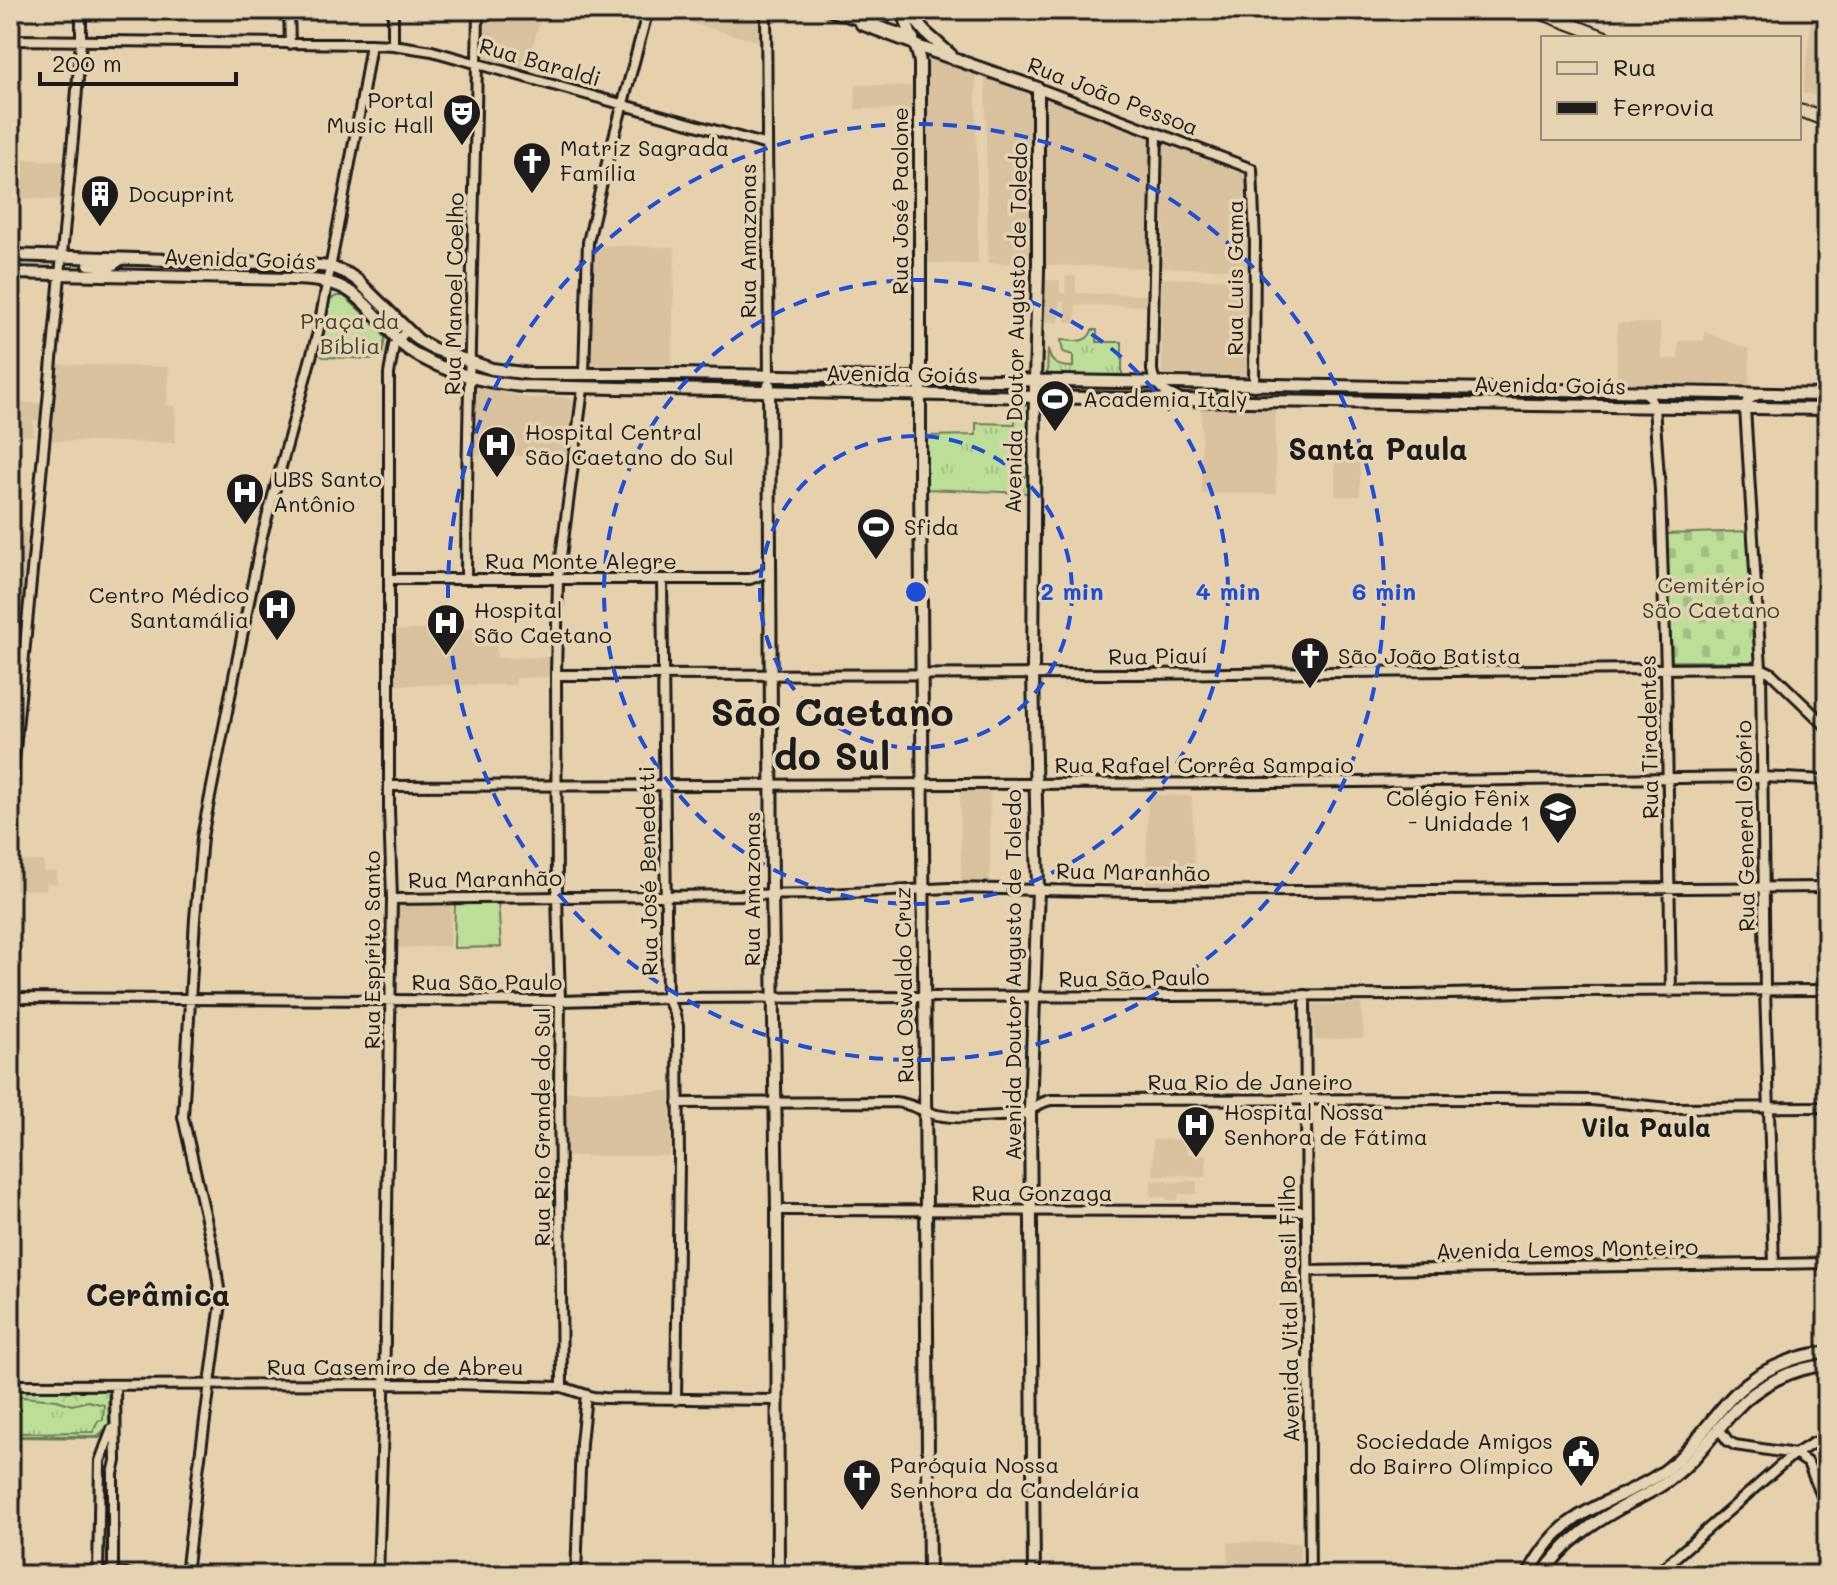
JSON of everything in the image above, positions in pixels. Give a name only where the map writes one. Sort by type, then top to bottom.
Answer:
[{"type":"main road","points":[[859,21],[885,16],[894,10]]},
{"type":"main road","points":[[910,12],[925,32],[959,62]]},
{"type":"main road","name":"Rua José Paolone","points":[[910,12],[905,20],[917,43],[920,63],[920,395]]},
{"type":"main road","points":[[917,43],[959,62]]},
{"type":"main road","name":"Rua João Pessoa","points":[[959,62],[1038,88]]},
{"type":"main road","name":"Avenida Doutor Augusto de Toledo","points":[[1034,1575],[1030,1110],[1038,889],[1033,674],[1038,88]]},
{"type":"main road","name":"Avenida Goiás","points":[[10,255],[61,265],[328,282],[344,287],[355,295],[397,340],[418,355],[470,377],[522,386],[1827,409]]},
{"type":"main road","name":"Avenida Goiás","points":[[10,273],[121,259],[331,267],[357,280],[426,345],[470,362],[515,373],[1827,395]]},
{"type":"main road","name":"Rua Amazonas","points":[[769,376],[778,1575]]},
{"type":"main road","name":"Rua Oswaldo Cruz","points":[[920,395],[929,1575]]},
{"type":"main road","points":[[1528,1575],[1548,1545],[1576,1518],[1655,1478],[1671,1466],[1749,1381],[1788,1361],[1827,1353]]},
{"type":"main road","points":[[1542,1575],[1556,1555],[1580,1533],[1670,1480],[1689,1464],[1744,1401],[1764,1387],[1805,1368],[1827,1365]]},
{"type":"street","points":[[10,803],[61,265],[81,41],[81,10]]},
{"type":"street","points":[[289,10],[290,44]]},
{"type":"street","points":[[393,10],[393,45]]},
{"type":"street","name":"Rua Manoel Coelho","points":[[466,579],[478,10]]},
{"type":"street","points":[[584,374],[588,242],[648,10]]},
{"type":"street","name":"Rua Amazonas","points":[[766,10],[769,376]]},
{"type":"street","points":[[826,10],[881,26],[917,43]]},
{"type":"street","points":[[859,21],[861,26],[917,43]]},
{"type":"street","points":[[869,29],[917,43]]},
{"type":"street","name":"Rua Baraldi","points":[[10,40],[371,44],[424,49],[767,145]]},
{"type":"street","points":[[186,1575],[221,1303],[214,1254],[183,1117],[202,837],[262,536],[310,366],[328,282],[371,44]]},
{"type":"street","name":"Rua João Pessoa","points":[[1038,88],[1252,169]]},
{"type":"street","points":[[1157,134],[1152,370],[1162,390],[1181,400]]},
{"type":"street","name":"Rua Luis Gama","points":[[1252,169],[1254,386]]},
{"type":"street","points":[[397,340],[407,330]]},
{"type":"street","name":"Rua Espírito Santo","points":[[378,1575],[385,1384],[392,899],[389,374],[397,340]]},
{"type":"street","name":"Rua Rio Grande do Sul","points":[[562,1387],[557,896],[558,579],[583,389]]},
{"type":"street","points":[[1643,391],[1654,407]]},
{"type":"street","points":[[1745,408],[1747,401],[1757,394]]},
{"type":"street","name":"Rua Tiradentes","points":[[1654,407],[1666,669],[1671,992]]},
{"type":"street","name":"Rua General Osório","points":[[1745,408],[1761,668],[1765,990],[1774,1264]]},
{"type":"street","name":"Rua Monte Alegre","points":[[389,579],[750,579],[771,571]]},
{"type":"street","name":"Rua José Benedetti","points":[[662,579],[667,998],[677,1020],[676,1400]]},
{"type":"street","points":[[1761,668],[1771,673],[1827,727]]},
{"type":"street","name":"Rua Piauí","points":[[556,675],[1761,668]]},
{"type":"street","name":"Rua Rafael Corrêa Sampaio","points":[[389,786],[923,785],[1762,777],[1827,780]]},
{"type":"street","name":"Rua Maranhão","points":[[392,899],[828,894],[976,887],[1141,892],[1827,887]]},
{"type":"street","name":"Rua São Paulo","points":[[10,998],[560,1001],[1827,990]]},
{"type":"street","name":"Avenida Vital Brasil Filho","points":[[1305,995],[1310,1575]]},
{"type":"street","points":[[677,1020],[683,1007],[694,998]]},
{"type":"street","name":"Rua Rio de Janeiro","points":[[678,1103],[895,1102],[934,1114],[959,1117],[1019,1115],[1051,1100],[1584,1100],[1699,1109],[1827,1107]]},
{"type":"street","name":"Rua Gonzaga","points":[[777,1210],[1306,1211]]},
{"type":"street","name":"Avenida Lemos Monteiro","points":[[1307,1271],[1827,1263]]},
{"type":"street","name":"Rua Casemiro de Abreu","points":[[10,1385],[562,1387],[605,1398],[777,1400]]},
{"type":"street","points":[[113,1573],[115,1386]]},
{"type":"street","points":[[576,1575],[586,1395]]},
{"type":"street","points":[[99,1575],[100,1461],[114,1425]]},
{"type":"street","points":[[1719,1429],[1735,1445],[1795,1454],[1808,1463],[1827,1508]]},
{"type":"street","points":[[1655,1575],[1795,1454],[1827,1439]]},
{"type":"street","points":[[99,1575],[106,1571],[131,1575]]},
{"type":"shaded area","points":[[484,10],[543,10],[526,71],[484,59]]},
{"type":"shaded area","points":[[762,10],[763,43],[652,12]]},
{"type":"shaded area","points":[[1812,10],[1827,10],[1827,98],[1803,93]]},
{"type":"shaded area","points":[[925,55],[976,72],[978,264],[923,263]]},
{"type":"shaded area","points":[[985,75],[1033,92],[1031,264],[988,263]]},
{"type":"shaded area","points":[[856,85],[911,86],[913,97],[910,110],[855,109]]},
{"type":"shaded area","points":[[1044,95],[1153,137],[1151,268],[1041,265]]},
{"type":"shaded area","points":[[1164,141],[1250,176],[1250,269],[1163,268]]},
{"type":"shaded area","points":[[21,159],[67,161],[65,200],[19,198]]},
{"type":"shaded area","points":[[590,245],[675,247],[672,368],[588,366]]},
{"type":"shaded area","points":[[1066,276],[1076,276],[1076,293],[1147,295],[1147,306],[1076,305],[1075,322],[1065,322],[1065,302],[1060,301],[1059,322],[1045,322],[1045,280],[1060,280],[1060,293],[1065,293]]},
{"type":"shaded area","points":[[1162,278],[1251,280],[1247,376],[1162,374]]},
{"type":"shaded area","points":[[1617,323],[1660,323],[1662,359],[1678,359],[1679,341],[1704,341],[1704,332],[1749,349],[1750,385],[1617,383]]},
{"type":"shaded area","points":[[54,364],[169,367],[167,405],[176,406],[175,443],[53,441]]},
{"type":"shaded area","points":[[474,383],[527,398],[563,397],[574,401],[568,457],[471,455]]},
{"type":"shaded area","points":[[10,402],[41,403],[41,420],[33,420],[33,436],[10,435]]},
{"type":"shaded area","points":[[1201,405],[1275,407],[1276,494],[1202,494]]},
{"type":"shaded area","points":[[1360,446],[1360,496],[1335,496],[1335,447]]},
{"type":"shaded area","points":[[10,532],[27,533],[22,611],[10,611]]},
{"type":"shaded area","name":"Hospital São Caetano","points":[[480,629],[481,646],[496,645],[497,658],[550,657],[550,677],[516,678],[515,685],[395,685],[396,630]]},
{"type":"shaded area","points":[[960,788],[990,788],[990,885],[961,885]]},
{"type":"shaded area","points":[[1148,795],[1192,796],[1195,885],[1146,886]]},
{"type":"shaded area","points":[[10,861],[44,861],[44,872],[57,872],[57,884],[47,883],[46,890],[10,890]]},
{"type":"shaded area","points":[[452,900],[450,946],[397,947],[399,901]]},
{"type":"shaded area","points":[[1361,1004],[1364,1038],[1315,1040],[1313,1005]]},
{"type":"shaded area","points":[[564,1091],[670,1091],[670,1156],[564,1156]]},
{"type":"shaded area","name":"Hospital Nossa Senhora de Fátima","points":[[1186,1139],[1187,1154],[1206,1154],[1207,1177],[1153,1175],[1153,1140]]},
{"type":"shaded area","points":[[1151,1181],[1197,1181],[1197,1194],[1179,1194],[1178,1200],[1151,1197]]},
{"type":"shaded area","points":[[1228,1542],[1300,1543],[1300,1575],[1228,1575]]},
{"type":"green space","name":"Praça da Bíblia","points":[[344,296],[381,330],[385,338],[382,355],[374,359],[323,357],[320,354],[330,299]]},
{"type":"green space","points":[[1092,330],[1097,330],[1097,342],[1122,342],[1122,377],[1047,375],[1048,349],[1056,364],[1073,367],[1073,355],[1063,352],[1061,340],[1084,340]]},
{"type":"green space","points":[[1016,405],[1029,405],[1030,493],[924,489],[924,436],[976,435],[976,423],[1015,424]]},
{"type":"green space","name":"Cemitério São Caetano","points":[[1749,531],[1755,662],[1672,661],[1666,534]]},
{"type":"green space","points":[[498,900],[501,947],[454,948],[455,901]]},
{"type":"green space","points":[[10,1389],[110,1389],[111,1425],[99,1438],[10,1437]]},
{"type":"green space","points":[[10,1391],[108,1391],[109,1425],[98,1436],[12,1436],[17,1433],[93,1432],[98,1421],[103,1420],[104,1405],[88,1401],[72,1405],[57,1400],[10,1396]]},
{"type":"railway","points":[[1514,10],[1584,36]]},
{"type":"railway","points":[[1552,10],[1620,36]]},
{"type":"railway","points":[[1801,104],[1827,110]]},
{"type":"railway","points":[[1801,118],[1827,128]]},
{"type":"place","name":"Portal Music Hall","points":[[462,147]]},
{"type":"place","name":"Matriz Sagrada Família","points":[[532,195]]},
{"type":"place","name":"Docuprint","points":[[100,228]]},
{"type":"place","name":"Academia Italy","points":[[1055,433]]},
{"type":"place","name":"Hospital Central São Caetano do Sul","points":[[497,479]]},
{"type":"place","name":"UBS Santo Antônio","points":[[245,526]]},
{"type":"place","name":"Sfida","points":[[876,561]]},
{"type":"place","name":"Centro Médico Santamália","points":[[277,642]]},
{"type":"place","name":"Hospital São Caetano","points":[[446,657]]},
{"type":"place","name":"São João Batista","points":[[1310,690]]},
{"type":"place","name":"Colégio Fênix - Unidade 1","points":[[1558,845]]},
{"type":"place","name":"Hospital Nossa Senhora de Fátima","points":[[1196,1159]]},
{"type":"place","name":"Sociedade Amigos do Bairro Olímpico","points":[[1581,1488]]},
{"type":"place","name":"Paróquia Nossa Senhora da Candelária","points":[[862,1512]]},
{"type":"district","name":"Santa Paula","points":[[1378,450]]},
{"type":"district","name":"São Caetano do Sul","points":[[832,735]]},
{"type":"district","name":"Vila Paula","points":[[1646,1128]]},
{"type":"district","name":"Cerâmica","points":[[158,1296]]}]
